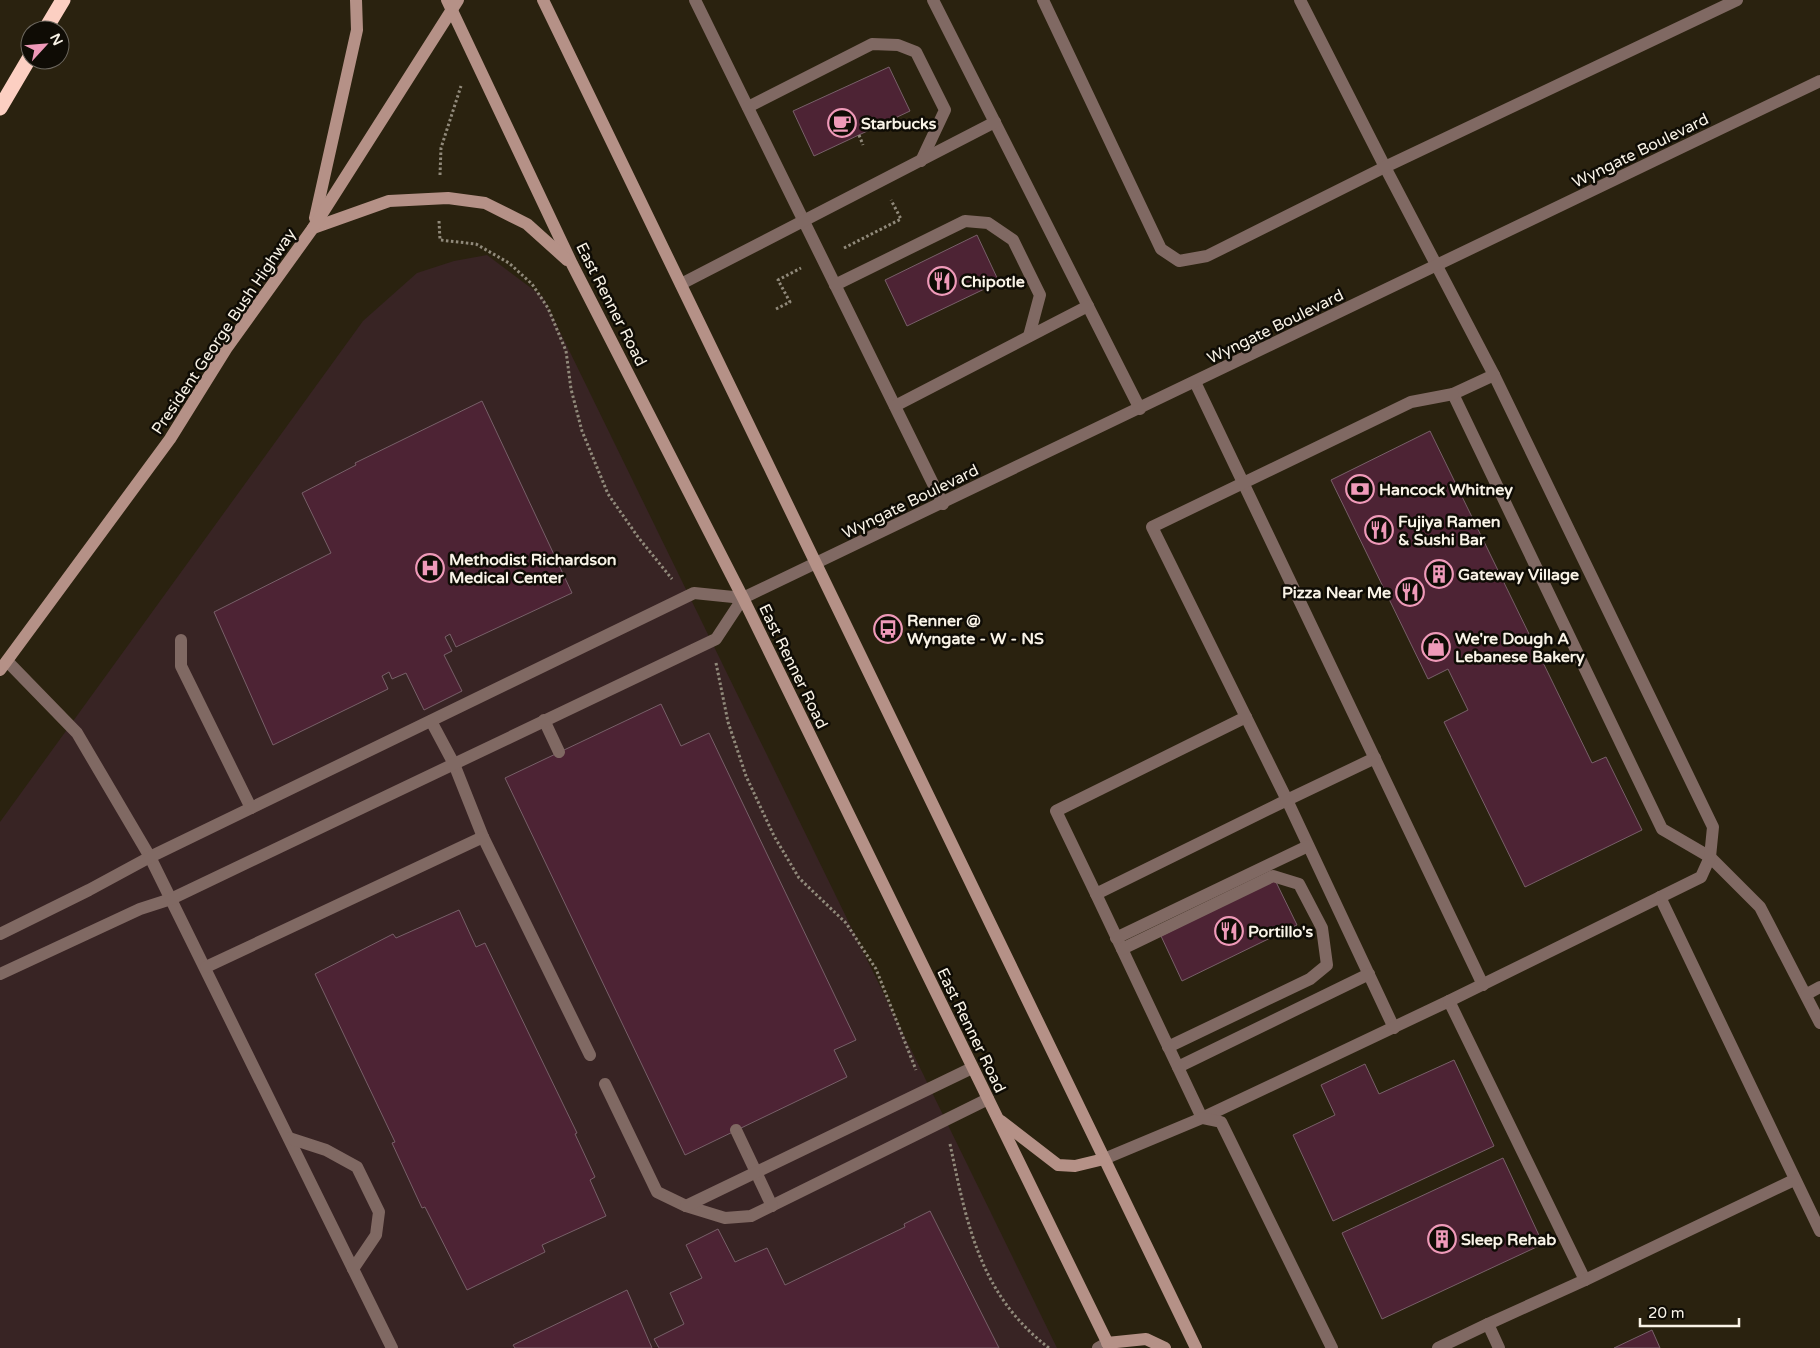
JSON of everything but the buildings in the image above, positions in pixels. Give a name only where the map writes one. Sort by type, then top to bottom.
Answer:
[{"type":"highway","points":[[52,20],[63,0]]},
{"type":"highway","points":[[0,108],[22,70]]},
{"type":"main road","points":[[313,228],[357,30],[356,0]]},
{"type":"main road","points":[[543,0],[1196,1348]]},
{"type":"main road","name":"President George Bush Highway","points":[[4,665],[170,439],[226,349],[313,228],[452,4]]},
{"type":"main road","name":"East Renner Road","points":[[452,4],[572,264],[743,598],[998,1118],[1105,1346]]},
{"type":"main road","points":[[313,228],[389,201],[448,198],[485,203],[527,224],[572,264]]},
{"type":"main road","points":[[998,1118],[1058,1166],[1075,1166],[1104,1159]]},
{"type":"main road","points":[[1105,1346],[1146,1339],[1165,1348]]},
{"type":"street","points":[[695,0],[943,504]]},
{"type":"street","points":[[933,0],[1140,409]]},
{"type":"street","points":[[1043,0],[1161,248],[1179,261],[1207,256],[1385,167],[1736,0]]},
{"type":"street","points":[[1104,1159],[1202,1118],[1394,1028],[1701,877],[1710,856],[1713,827],[1494,375],[1300,0]]},
{"type":"street","points":[[748,107],[872,44],[898,45],[916,52],[945,110],[922,161]]},
{"type":"street","name":"Wyngate Boulevard","points":[[743,598],[943,504],[1820,81]]},
{"type":"street","points":[[681,284],[995,122]]},
{"type":"street","points":[[835,285],[965,221],[988,223],[1012,240],[1040,295],[1029,336]]},
{"type":"street","points":[[895,406],[1088,306]]},
{"type":"street","points":[[1394,1028],[1287,800],[1152,526],[1411,402],[1453,394],[1494,375]]},
{"type":"street","points":[[1195,382],[1483,985]]},
{"type":"street","points":[[1453,394],[1662,828],[1710,856],[1760,907],[1807,994],[1820,1023]]},
{"type":"street","points":[[0,934],[90,890],[150,857],[432,722],[694,593],[743,598],[716,639],[711,642],[170,900],[140,909],[0,974]]},
{"type":"street","points":[[181,640],[181,666],[251,808]]},
{"type":"street","points":[[4,665],[77,733],[150,857],[170,900],[206,967],[392,1348]]},
{"type":"street","points":[[1202,1118],[1056,811],[1246,717]]},
{"type":"street","points":[[544,720],[559,752]]},
{"type":"street","points":[[432,722],[454,764],[483,837],[590,1055]]},
{"type":"street","points":[[1096,894],[1375,758]]},
{"type":"street","points":[[206,967],[483,837]]},
{"type":"street","points":[[1119,944],[1308,846]]},
{"type":"street","points":[[1119,944],[1273,876],[1299,884],[1322,928],[1327,964],[1310,979],[1168,1046]]},
{"type":"street","points":[[1660,897],[1820,1231]]},
{"type":"street","points":[[1178,1067],[1369,974]]},
{"type":"street","points":[[1807,994],[1820,987]]},
{"type":"street","points":[[1449,1001],[1585,1280]]},
{"type":"street","points":[[686,1206],[972,1068]]},
{"type":"street","points":[[605,1084],[657,1192],[686,1206],[726,1218],[751,1216],[988,1099]]},
{"type":"street","points":[[1202,1118],[1222,1122],[1332,1348]]},
{"type":"street","points":[[736,1130],[772,1206]]},
{"type":"street","points":[[289,1138],[326,1150],[357,1168],[379,1212],[376,1235],[353,1269]]},
{"type":"street","points":[[1438,1348],[1794,1180]]},
{"type":"street","points":[[1488,1324],[1499,1348]]},
{"type":"path","points":[[440,175],[441,148],[461,86]]},
{"type":"path","points":[[858,135],[863,145]]},
{"type":"path","points":[[843,248],[901,219],[888,194]]},
{"type":"path","points":[[439,220],[440,240],[476,244],[509,262],[532,284],[548,308],[566,350],[571,388],[582,431],[608,494],[660,566],[688,596]]},
{"type":"path","points":[[776,309],[790,302],[778,280],[810,264]]},
{"type":"path","points":[[711,642],[728,722],[746,776],[774,836],[799,878],[846,923],[876,969],[926,1090]]},
{"type":"path","points":[[942,1122],[949,1140],[979,1259],[999,1296],[1035,1337],[1049,1348]]},
{"type":"shaded area","name":"Methodist Richardson Medical Center","points":[[487,255],[543,297],[1057,1348],[0,1348],[0,822],[363,321],[417,273],[454,261]]},
{"type":"place","name":"Starbucks","points":[[842,123]]},
{"type":"place","name":"Chipotle","points":[[942,281]]},
{"type":"place","name":"Hancock Whitney","points":[[1360,489]]},
{"type":"place","name":"Fujiya Ramen & Sushi Bar","points":[[1379,530]]},
{"type":"place","name":"Methodist Richardson Medical Center","points":[[430,568]]},
{"type":"place","name":"Gateway Village","points":[[1439,574]]},
{"type":"place","name":"Pizza Near Me","points":[[1410,592]]},
{"type":"place","name":"Renner @ Wyngate - W - NS","points":[[888,629]]},
{"type":"place","name":"We're Dough A Lebanese Bakery","points":[[1436,647]]},
{"type":"place","name":"Portillo's","points":[[1229,931]]},
{"type":"place","name":"Sleep Rehab","points":[[1442,1239]]}]
